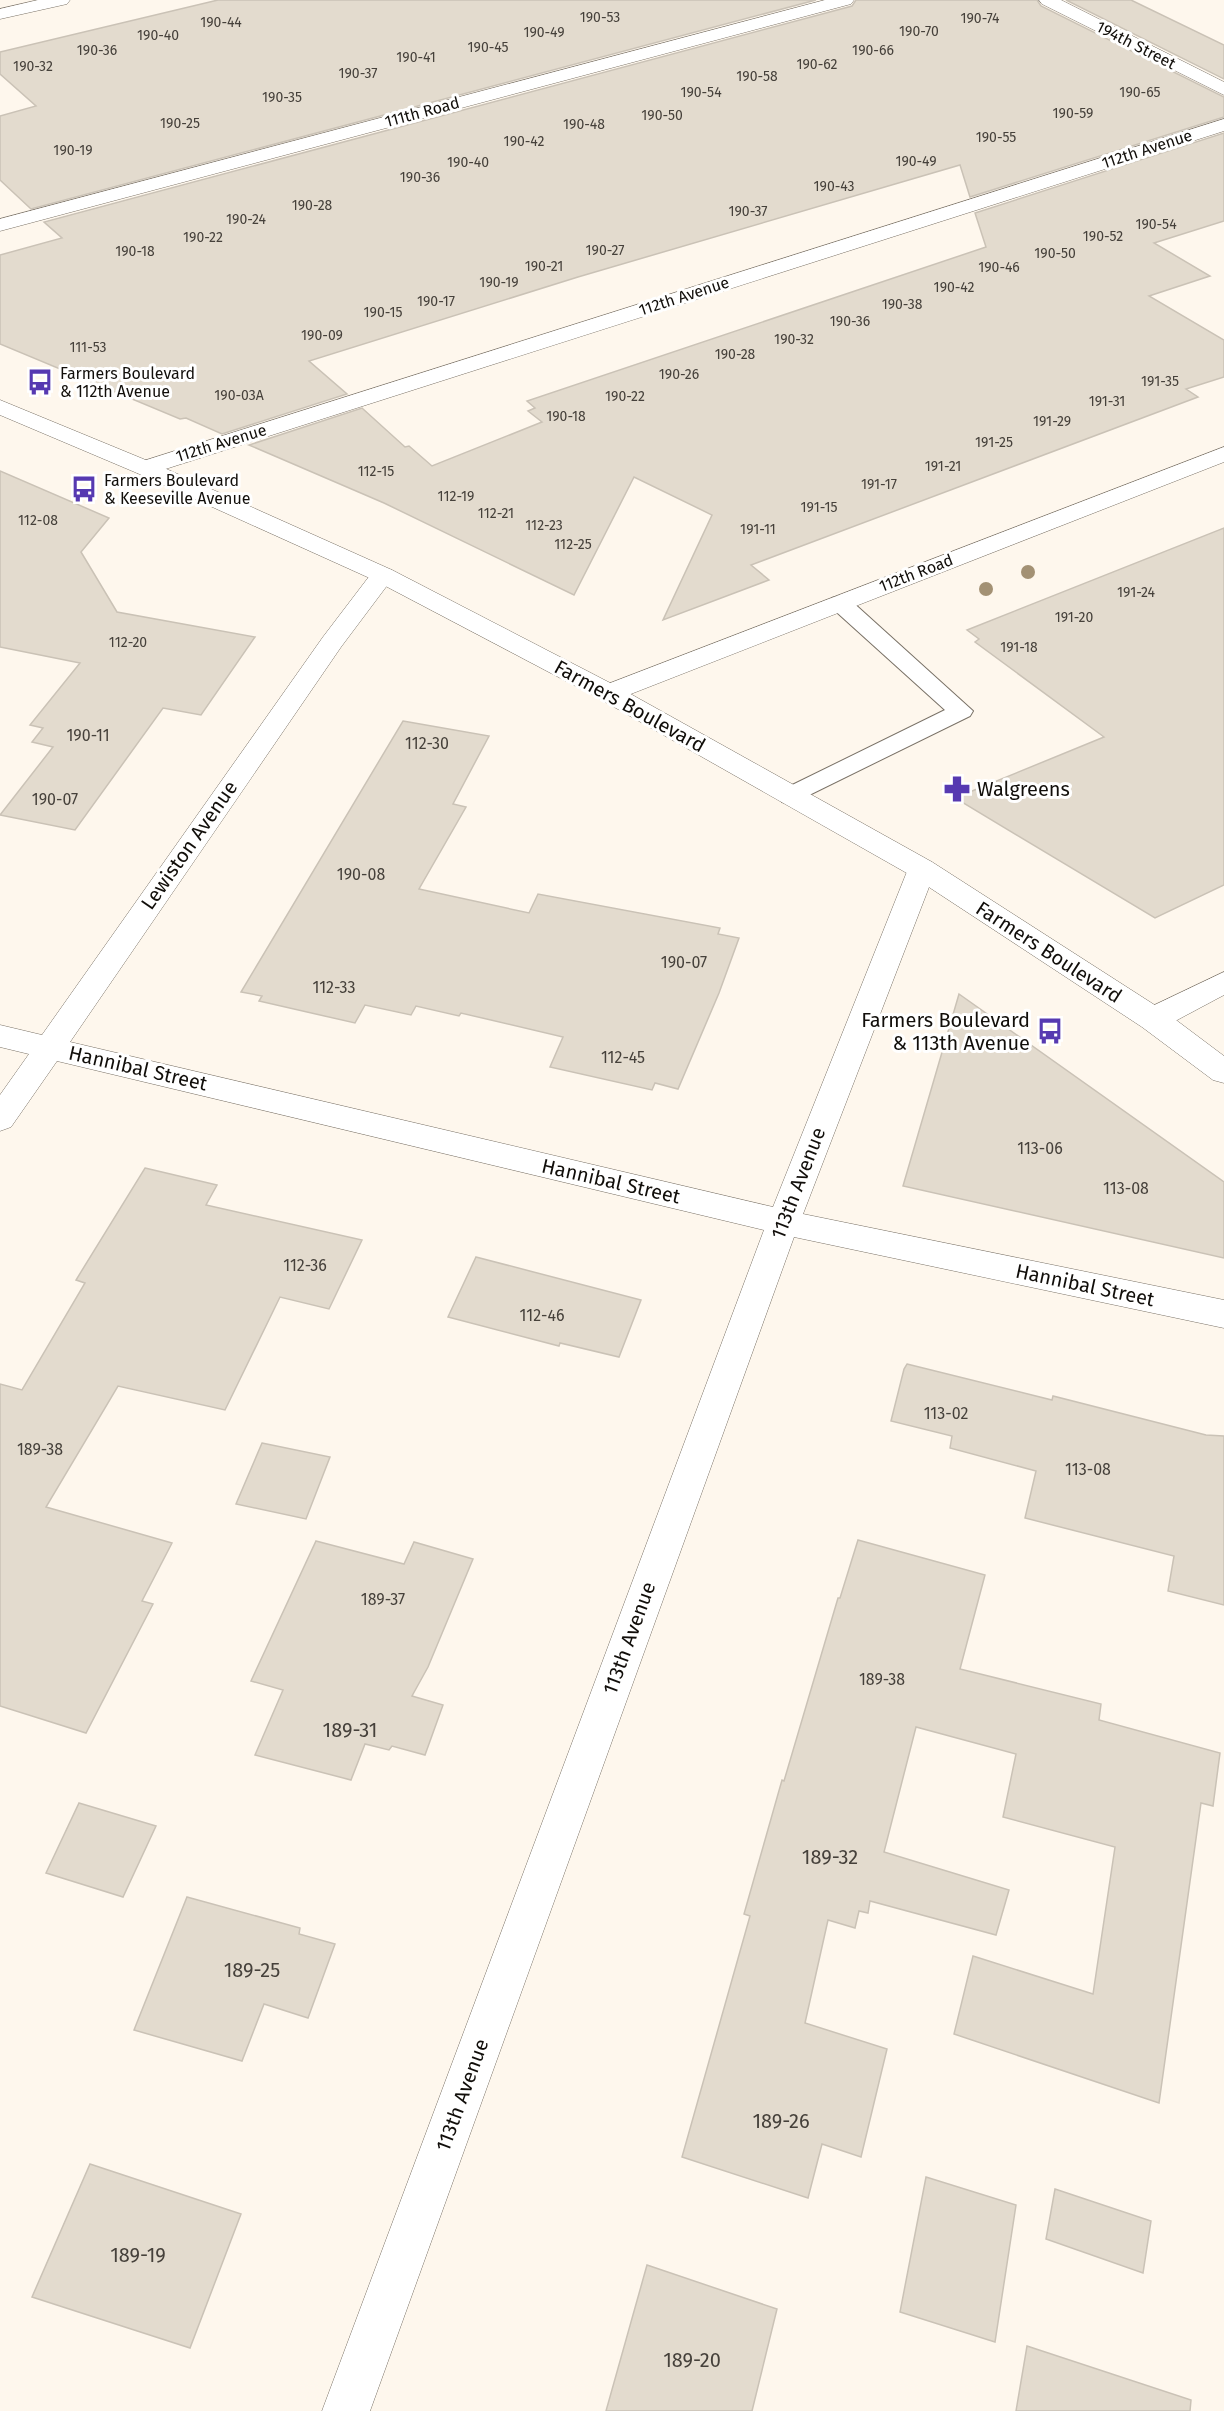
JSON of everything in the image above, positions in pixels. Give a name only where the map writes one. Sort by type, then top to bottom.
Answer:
[{"type":"street","points":[[0,14],[61,0]]},
{"type":"street","name":"111th Road","points":[[0,225],[845,0]]},
{"type":"street","name":"194th Street","points":[[1048,0],[1224,89]]},
{"type":"street","name":"112th Avenue","points":[[144,468],[1224,125]]},
{"type":"street","name":"Farmers Boulevard","points":[[0,407],[144,468],[383,575],[609,693],[922,869],[1153,1019],[1224,1072]]},
{"type":"street","name":"112th Road","points":[[609,693],[1224,454]]},
{"type":"street","name":"Lewiston Avenue","points":[[0,1119],[332,642],[383,575]]},
{"type":"street","name":"113th Avenue","points":[[346,2411],[783,1222],[922,869]]},
{"type":"street","points":[[1153,1019],[1224,982]]},
{"type":"street","name":"Hannibal Street","points":[[0,1036],[783,1222],[1224,1314]]},
{"type":"lane","points":[[791,795],[961,711],[840,603]]},
{"type":"building","points":[[218,0],[816,0],[31,209],[0,180],[0,116],[36,106],[0,74],[0,52]]},
{"type":"building","points":[[856,0],[1037,0],[1041,6],[1224,97],[1224,117],[970,197],[960,165],[578,277],[309,361],[347,394],[222,434],[186,418],[180,419],[0,344],[0,255],[62,238],[44,222],[852,6]]},
{"type":"building","points":[[1066,0],[1131,0],[1224,45],[1224,79]]},
{"type":"building","points":[[1224,133],[1224,221],[1154,243],[1210,276],[1149,296],[1224,340],[1224,377],[1186,389],[1198,397],[751,565],[769,580],[663,620],[712,515],[634,477],[574,595],[384,503],[249,445],[362,408],[405,447],[409,446],[432,466],[542,422],[528,411],[535,408],[527,401],[986,247],[975,213]]},
{"type":"building","points":[[0,471],[109,518],[81,552],[117,612],[255,637],[201,715],[163,708],[75,830],[0,815],[53,747],[32,742],[43,728],[30,725],[80,663],[0,647]]},
{"type":"building","points":[[1224,528],[1224,885],[1155,918],[955,798],[1104,737],[975,642],[979,639],[967,630]]},
{"type":"building","points":[[403,721],[489,736],[453,804],[466,807],[419,889],[529,913],[538,894],[720,928],[718,934],[739,938],[719,993],[678,1089],[655,1083],[652,1090],[550,1067],[563,1037],[461,1013],[459,1016],[416,1006],[411,1015],[365,1005],[355,1023],[259,1001],[262,996],[241,992]]},
{"type":"building","points":[[959,994],[1224,1182],[1224,1258],[903,1186]]},
{"type":"building","points":[[145,1168],[217,1185],[206,1205],[362,1240],[329,1309],[280,1297],[225,1410],[118,1386],[46,1507],[172,1543],[142,1601],[153,1604],[86,1733],[0,1706],[0,1384],[22,1390],[85,1283],[76,1280]]},
{"type":"building","points":[[476,1257],[641,1300],[619,1357],[560,1343],[559,1346],[448,1317]]},
{"type":"building","points":[[907,1364],[1052,1400],[1053,1396],[1206,1435],[1224,1436],[1224,1605],[1168,1591],[1174,1556],[1025,1518],[1036,1471],[950,1448],[952,1436],[891,1421]]},
{"type":"building","points":[[262,1443],[330,1457],[306,1519],[236,1504]]},
{"type":"building","points":[[858,1540],[985,1575],[960,1669],[1101,1704],[1099,1720],[1220,1753],[1213,1806],[1201,1803],[1159,2103],[954,2034],[973,1956],[1093,1994],[1115,1847],[1003,1817],[1016,1754],[916,1727],[884,1852],[1009,1890],[996,1935],[870,1901],[868,1913],[859,1911],[855,1928],[828,1920],[805,2023],[887,2049],[861,2157],[822,2144],[808,2198],[682,2157],[750,1916],[744,1914],[782,1780],[784,1781],[838,1598],[840,1598]]},
{"type":"building","points":[[316,1541],[404,1564],[414,1542],[473,1559],[428,1667],[412,1696],[443,1705],[425,1755],[392,1746],[389,1750],[365,1744],[351,1780],[255,1755],[283,1690],[251,1681]]},
{"type":"building","points":[[79,1803],[156,1826],[123,1897],[46,1873]]},
{"type":"building","points":[[187,1897],[300,1928],[299,1934],[335,1944],[308,2018],[264,2004],[242,2061],[134,2030]]},
{"type":"building","points":[[90,2164],[241,2214],[190,2348],[32,2297]]},
{"type":"building","points":[[926,2177],[1016,2205],[995,2342],[900,2312]]},
{"type":"building","points":[[1055,2189],[1151,2221],[1143,2273],[1046,2239]]},
{"type":"building","points":[[647,2265],[777,2309],[752,2411],[606,2411]]},
{"type":"building","points":[[1027,2346],[1191,2400],[1190,2411],[1016,2411]]},
{"type":"place","name":"Farmers Boulevard & 112th Avenue","points":[[40,382]]},
{"type":"place","name":"Farmers Boulevard & Keeseville Avenue","points":[[84,489]]},
{"type":"place","name":"Walgreens","points":[[957,789]]},
{"type":"place","name":"Farmers Boulevard & 113th Avenue","points":[[1050,1031]]}]
